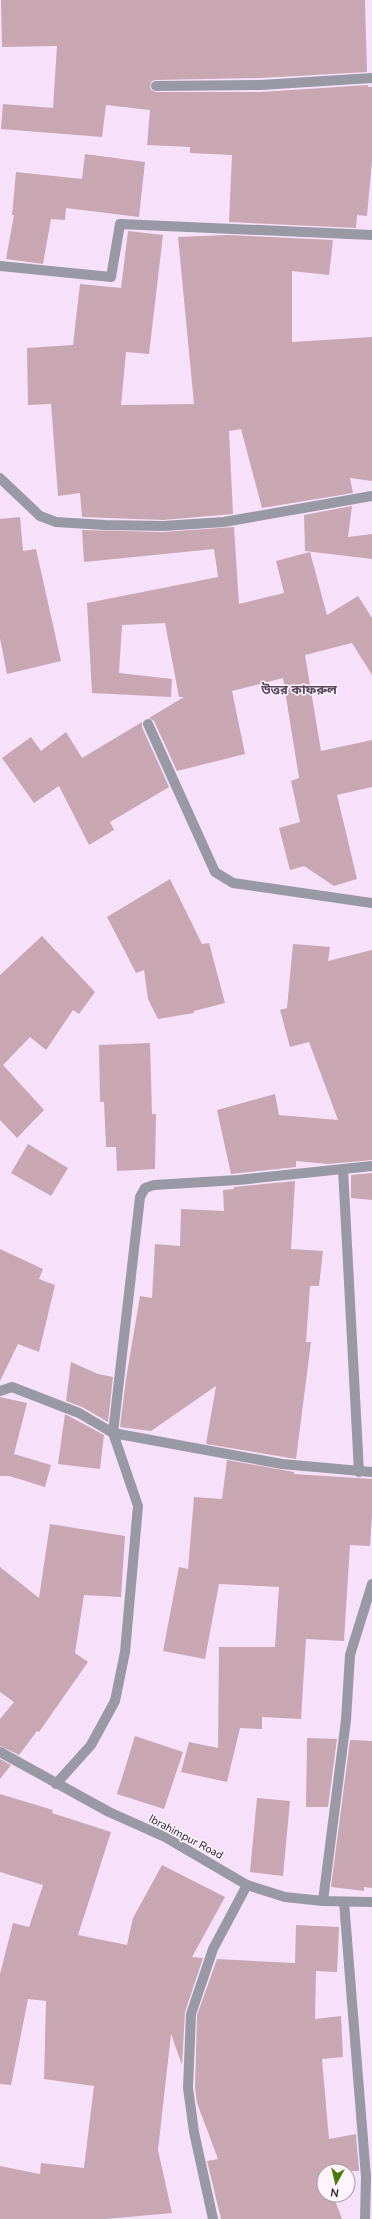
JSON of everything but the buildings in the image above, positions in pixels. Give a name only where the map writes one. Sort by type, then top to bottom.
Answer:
[{"type":"street","points":[[156,86],[261,84],[372,78]]},
{"type":"street","points":[[0,266],[110,277],[120,224],[372,231]]},
{"type":"street","points":[[0,478],[40,516],[56,522],[105,526],[163,526],[224,522],[372,496]]},
{"type":"street","points":[[148,724],[215,872],[233,883],[372,903]]},
{"type":"street","points":[[56,1784],[91,1745],[116,1701],[125,1652],[138,1506],[113,1433],[140,1197],[145,1188],[154,1185],[238,1180],[372,1166]]},
{"type":"street","points":[[343,1169],[359,1472]]},
{"type":"street","points":[[0,1391],[12,1387],[79,1413],[113,1433],[282,1464],[372,1472]]},
{"type":"street","points":[[323,1901],[346,1720],[350,1655],[372,1584]]},
{"type":"street","name":"Ibrahimpur Road","points":[[0,1752],[109,1812],[165,1837],[247,1885],[286,1897],[323,1901],[372,1902]]},
{"type":"street","points":[[213,2219],[194,2132],[188,2088],[191,2014],[214,1949],[247,1885]]},
{"type":"street","points":[[344,1902],[366,2177],[365,2219]]},
{"type":"district","name":"উত্তর কাফরুল","points":[[299,690]]}]
